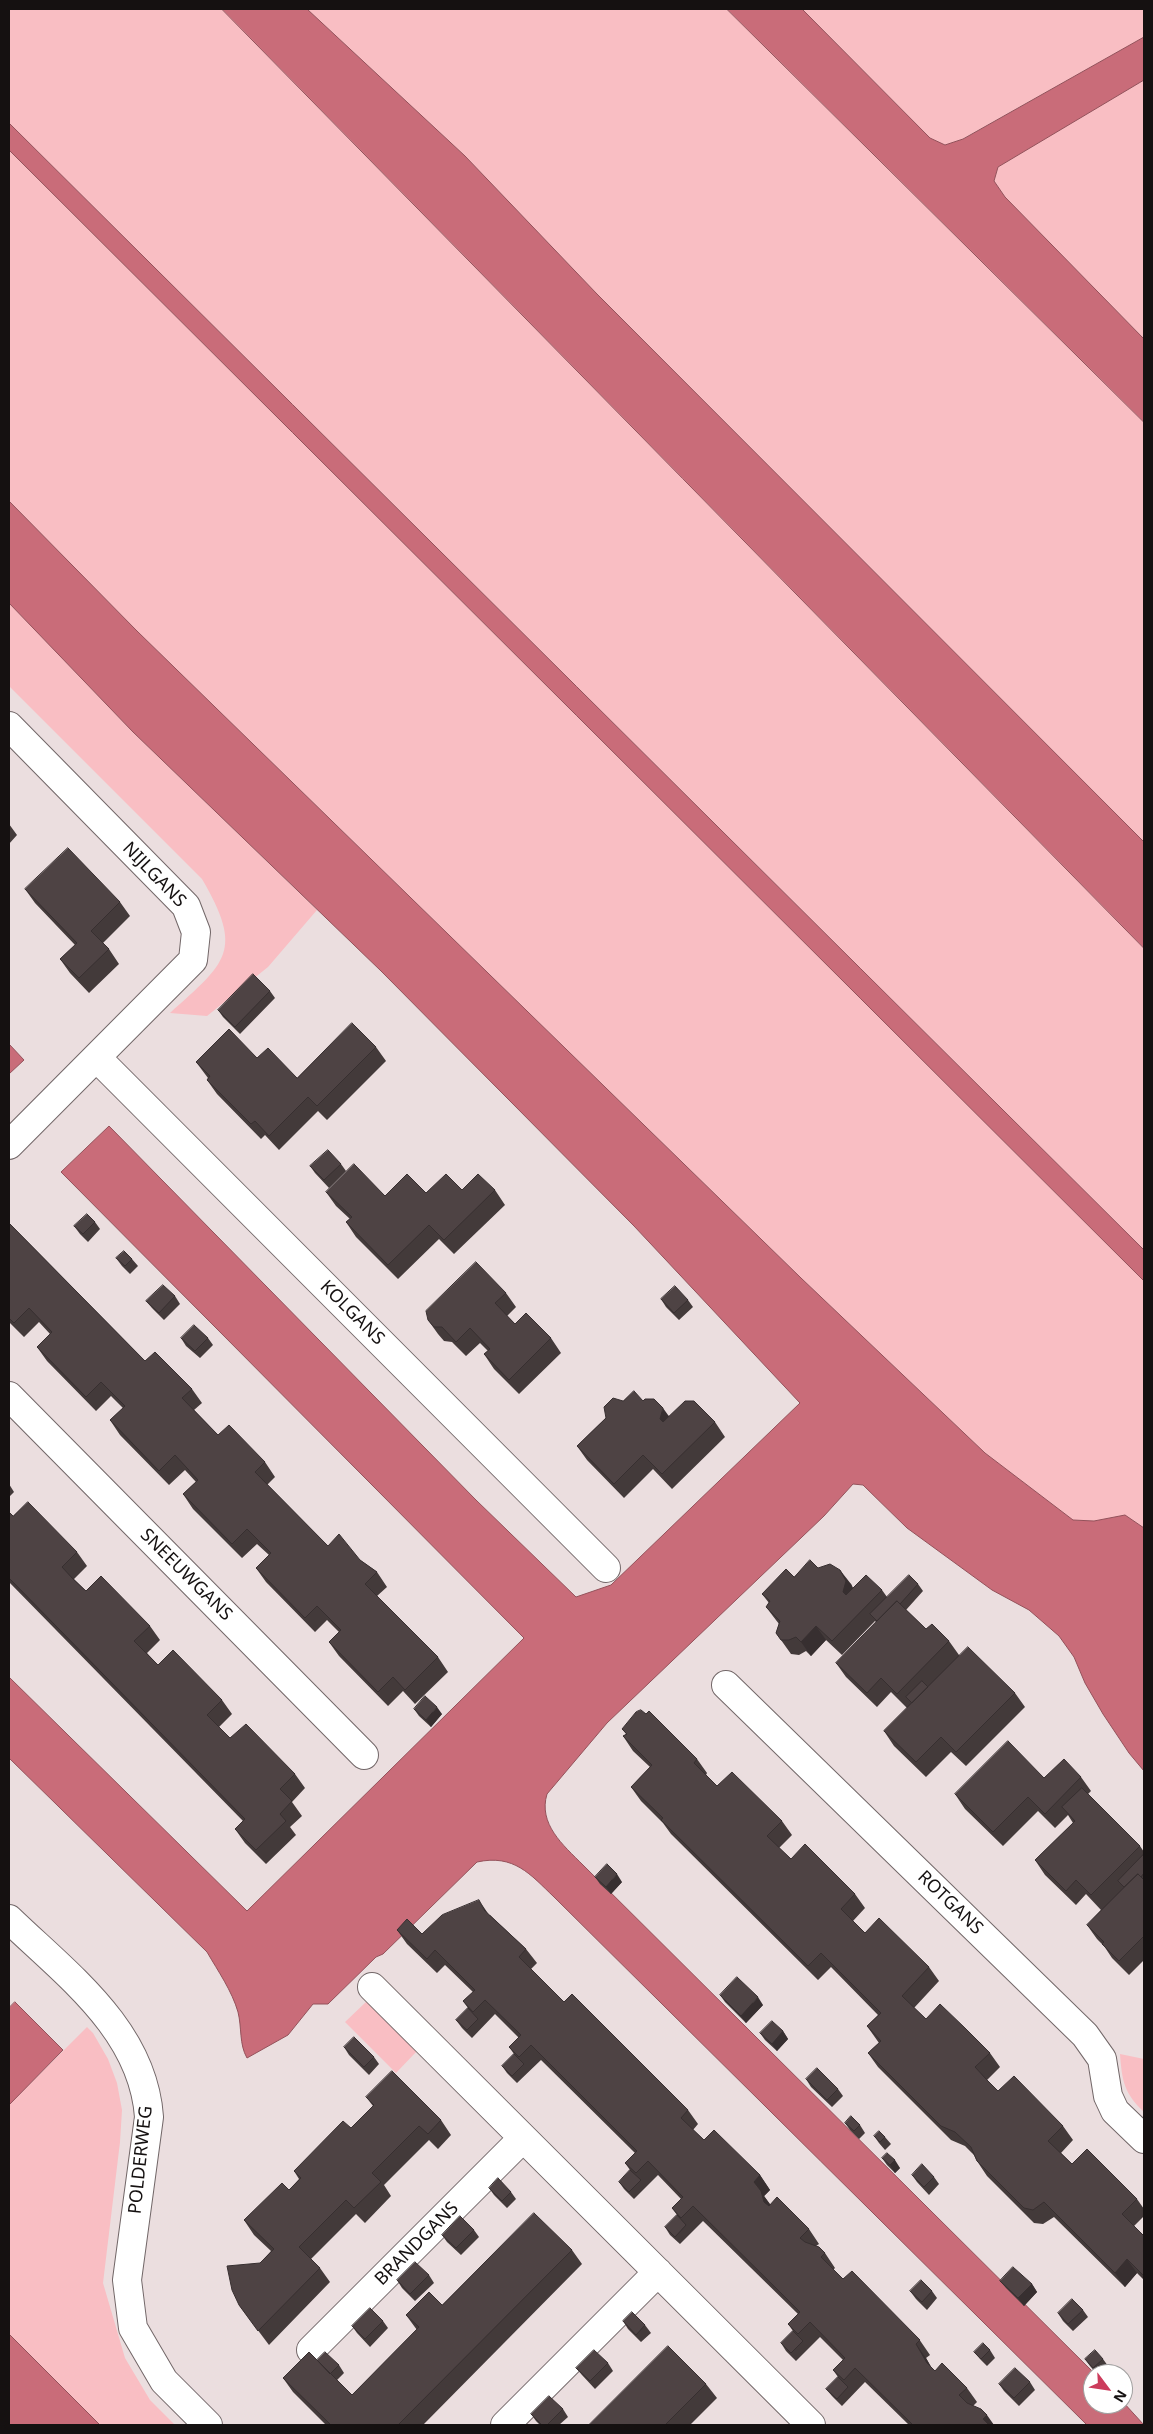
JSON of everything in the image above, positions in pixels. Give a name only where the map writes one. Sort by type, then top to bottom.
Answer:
[{"type":"street","name":"NIJLGANS","points":[[9,726],[186,906],[196,932],[193,960],[97,1058]]},
{"type":"street","points":[[9,1145],[97,1058]]},
{"type":"street","name":"KOLGANS","points":[[97,1058],[606,1568]]},
{"type":"street","name":"SNEEUWGANS","points":[[9,1396],[364,1755]]},
{"type":"street","name":"ROTGANS","points":[[726,1685],[1085,2035],[1102,2059],[1108,2096],[1115,2111],[1144,2139]]},
{"type":"street","name":"POLDERWEG","points":[[9,1918],[103,2010],[139,2066],[148,2095],[149,2117],[127,2280],[133,2328],[164,2381],[208,2425]]},
{"type":"street","points":[[372,1987],[811,2425]]},
{"type":"street","name":"BRANDGANS","points":[[311,2350],[523,2138]]},
{"type":"street","points":[[505,2425],[658,2272]]},
{"type":"shaded area","points":[[9,9],[222,9],[1144,948],[1144,1250],[9,123]]},
{"type":"shaded area","points":[[222,9],[307,9],[465,156],[597,294],[1144,842],[1144,948]]},
{"type":"shaded area","points":[[307,9],[727,9],[1144,422],[1144,842],[597,294],[465,156]]},
{"type":"shaded area","points":[[727,9],[802,9],[930,138],[945,145],[963,139],[1144,37],[1144,80],[998,167],[994,181],[1005,197],[1144,339],[1144,422]]},
{"type":"shaded area","points":[[802,9],[1144,9],[1144,37],[962,139],[945,145],[930,138]]},
{"type":"shaded area","points":[[1144,80],[1144,339],[1005,197],[994,181],[998,167]]},
{"type":"shaded area","points":[[9,123],[1144,1250],[1144,1281],[9,150]]},
{"type":"shaded area","points":[[9,150],[1144,1281],[1144,1528],[1125,1515],[1094,1521],[1073,1520],[985,1453],[801,1278],[137,631],[9,501]]},
{"type":"shaded area","points":[[9,501],[137,631],[801,1278],[985,1453],[1073,1520],[1094,1521],[1125,1515],[1144,1528],[1144,1771],[1129,1753],[1103,1714],[1085,1683],[1074,1657],[1059,1636],[1029,1610],[992,1590],[907,1528],[863,1485],[853,1484],[824,1516],[607,1723],[547,1794],[545,1805],[549,1824],[560,1842],[1085,2364],[1083,2364],[1083,2414],[1133,2413],[1144,2425],[1087,2425],[554,1897],[520,1868],[511,1863],[501,1861],[477,1862],[383,1954],[376,1957],[328,2004],[313,2004],[288,2035],[247,2058],[244,2053],[238,2012],[232,1996],[207,1952],[9,1758],[9,1677],[247,1911],[524,1638],[61,1172],[109,1126],[476,1500],[576,1597],[611,1585],[800,1403],[634,1226],[381,971],[133,732],[9,603]]},
{"type":"shaded area","points":[[9,603],[133,732],[317,910],[268,967],[207,1016],[170,1013],[205,981],[223,954],[225,940],[223,923],[215,903],[202,879],[9,686]]},
{"type":"shaded area","points":[[9,1044],[24,1060],[9,1074]]},
{"type":"shaded area","points":[[367,2001],[417,2051],[396,2073],[345,2022]]},
{"type":"shaded area","points":[[15,2002],[63,2050],[9,2105],[9,2008]]},
{"type":"shaded area","points":[[87,2027],[93,2033],[108,2059],[117,2083],[122,2110],[120,2142],[103,2283],[125,2358],[150,2400],[175,2425],[100,2425],[9,2334],[9,2105]]},
{"type":"shaded area","points":[[1120,2054],[1144,2059],[1144,2112],[1132,2099],[1125,2086]]},
{"type":"shaded area","points":[[9,2334],[100,2425],[9,2425]]},
{"type":"building","points":[[68,848],[120,902],[91,931],[109,949],[79,978],[60,959],[77,943],[25,889]]},
{"type":"building","points":[[253,974],[270,991],[235,1027],[218,1010]]},
{"type":"building","points":[[352,1023],[376,1047],[317,1106],[308,1097],[269,1136],[255,1121],[251,1124],[207,1080],[210,1076],[196,1062],[229,1029],[257,1058],[268,1048],[297,1078]]},
{"type":"building","points":[[328,1150],[341,1164],[324,1180],[310,1166]]},
{"type":"building","points":[[354,1164],[385,1196],[407,1174],[426,1193],[446,1174],[462,1190],[478,1174],[495,1190],[444,1240],[429,1225],[388,1265],[346,1222],[352,1217],[326,1192]]},
{"type":"building","points":[[87,1214],[95,1222],[83,1234],[74,1226]]},
{"type":"building","points":[[9,1223],[145,1361],[155,1352],[192,1389],[182,1398],[218,1435],[229,1425],[265,1462],[255,1472],[328,1546],[339,1534],[360,1560],[377,1572],[365,1584],[438,1657],[405,1690],[393,1677],[378,1692],[329,1642],[341,1630],[317,1606],[305,1618],[256,1568],[271,1553],[247,1529],[232,1544],[183,1494],[198,1480],[175,1455],[159,1471],[110,1420],[125,1406],[101,1382],[86,1397],[37,1347],[52,1332],[29,1308],[14,1323],[9,1318]]},
{"type":"building","points":[[124,1251],[132,1259],[125,1266],[116,1258]]},
{"type":"building","points":[[476,1262],[506,1293],[495,1303],[515,1324],[526,1313],[551,1338],[509,1380],[484,1354],[490,1349],[470,1328],[456,1342],[442,1327],[434,1327],[428,1320],[426,1311]]},
{"type":"building","points":[[163,1285],[175,1296],[159,1313],[146,1301]]},
{"type":"building","points":[[675,1286],[688,1300],[674,1313],[661,1299]]},
{"type":"building","points":[[194,1325],[208,1338],[195,1351],[181,1338]]},
{"type":"building","points":[[634,1391],[643,1401],[645,1399],[654,1399],[663,1408],[660,1419],[663,1422],[685,1401],[694,1401],[715,1422],[662,1474],[643,1455],[614,1484],[577,1446],[606,1418],[604,1407],[613,1398],[623,1401]]},
{"type":"building","points":[[28,1502],[77,1552],[62,1567],[73,1579],[86,1591],[101,1576],[150,1626],[134,1641],[158,1665],[173,1650],[222,1700],[207,1715],[230,1738],[246,1724],[295,1774],[280,1789],[292,1801],[280,1814],[286,1821],[256,1850],[235,1829],[245,1819],[9,1578],[9,1512],[13,1516]]},
{"type":"building","points":[[810,1560],[818,1568],[830,1564],[840,1570],[846,1581],[843,1592],[846,1595],[866,1575],[882,1590],[832,1641],[816,1626],[801,1642],[796,1637],[789,1640],[781,1640],[776,1633],[780,1621],[766,1607],[770,1601],[762,1594],[786,1569],[794,1577]]},
{"type":"building","points":[[909,1575],[918,1584],[900,1604],[897,1601],[877,1621],[870,1614]]},
{"type":"building","points":[[897,1601],[926,1629],[932,1624],[949,1641],[897,1694],[881,1678],[867,1693],[836,1663]]},
{"type":"building","points":[[968,1647],[1015,1693],[956,1752],[941,1737],[916,1762],[884,1731]]},
{"type":"building","points":[[922,1681],[928,1687],[912,1703],[906,1697]]},
{"type":"building","points":[[425,1696],[437,1707],[426,1720],[414,1709]]},
{"type":"building","points":[[641,1710],[646,1714],[649,1711],[697,1759],[694,1763],[717,1786],[732,1772],[782,1821],[767,1836],[791,1859],[805,1844],[855,1894],[841,1909],[865,1933],[879,1918],[929,1967],[902,1996],[926,2019],[940,2004],[965,2028],[990,2053],[975,2067],[998,2091],[1014,2076],[1063,2126],[1048,2141],[1072,2164],[1087,2149],[1137,2199],[1122,2214],[1144,2236],[1144,2276],[1127,2259],[1115,2273],[1044,2202],[1033,2210],[1024,2208],[977,2161],[971,2147],[955,2132],[941,2126],[868,2053],[881,2041],[867,2026],[881,2013],[821,1953],[808,1966],[661,1820],[663,1818],[631,1787],[652,1765],[623,1736],[627,1734],[622,1729],[636,1712]]},
{"type":"building","points":[[1008,1741],[1044,1778],[1064,1759],[1081,1777],[1045,1814],[1028,1797],[993,1832],[955,1794]]},
{"type":"building","points":[[1082,1788],[1140,1846],[1091,1895],[1076,1880],[1066,1891],[1035,1860],[1075,1821],[1062,1807]]},
{"type":"building","points":[[1144,1854],[1144,1873],[1141,1877],[1138,1874],[1124,1887],[1118,1881]]},
{"type":"building","points":[[607,1864],[617,1874],[606,1887],[595,1877]]},
{"type":"building","points":[[1138,1874],[1144,1880],[1144,1936],[1119,1961],[1087,1925]]},
{"type":"building","points":[[479,1900],[484,1910],[526,1949],[519,1957],[564,2002],[572,1994],[688,2110],[681,2118],[704,2140],[714,2130],[760,2175],[754,2182],[761,2191],[764,2202],[769,2206],[777,2197],[809,2229],[800,2238],[819,2247],[825,2253],[821,2257],[843,2279],[852,2271],[920,2340],[916,2344],[927,2363],[935,2371],[942,2363],[967,2388],[959,2395],[967,2403],[981,2409],[987,2415],[983,2419],[989,2425],[913,2425],[855,2368],[844,2380],[833,2370],[845,2358],[810,2322],[798,2334],[788,2324],[800,2312],[693,2206],[681,2218],[672,2208],[683,2197],[648,2161],[636,2173],[625,2163],[637,2151],[531,2045],[519,2057],[509,2047],[521,2035],[485,2000],[473,2012],[463,2001],[475,1990],[435,1950],[427,1959],[397,1930],[407,1919],[422,1934],[442,1915]]},
{"type":"building","points":[[737,1977],[758,1997],[741,2016],[720,1995]]},
{"type":"building","points":[[468,2008],[478,2019],[467,2030],[456,2020]]},
{"type":"building","points":[[772,2021],[783,2031],[772,2044],[760,2033]]},
{"type":"building","points":[[354,2037],[374,2057],[364,2067],[344,2047]]},
{"type":"building","points":[[514,2054],[524,2064],[512,2076],[502,2066]]},
{"type":"building","points":[[817,2068],[838,2089],[827,2100],[806,2079]]},
{"type":"building","points":[[392,2071],[441,2120],[428,2134],[419,2126],[372,2173],[381,2182],[354,2208],[346,2200],[299,2247],[320,2268],[258,2331],[239,2305],[232,2290],[227,2266],[260,2263],[274,2249],[244,2220],[282,2183],[289,2190],[301,2178],[294,2171],[343,2121],[351,2128],[374,2105],[366,2097]]},
{"type":"building","points":[[851,2116],[860,2125],[854,2131],[845,2123]]},
{"type":"building","points":[[879,2131],[885,2137],[880,2142],[874,2136]]},
{"type":"building","points":[[887,2153],[895,2160],[890,2165],[882,2158]]},
{"type":"building","points":[[922,2164],[934,2177],[924,2187],[912,2175]]},
{"type":"building","points":[[630,2170],[641,2180],[629,2192],[619,2182]]},
{"type":"building","points":[[498,2178],[511,2192],[502,2201],[489,2188]]},
{"type":"building","points":[[534,2213],[572,2250],[398,2425],[331,2425],[283,2378],[309,2352],[352,2395],[419,2327],[406,2315],[429,2292],[442,2305]]},
{"type":"building","points":[[677,2215],[686,2225],[675,2237],[665,2227]]},
{"type":"building","points":[[460,2216],[474,2230],[456,2248],[442,2235]]},
{"type":"building","points":[[415,2262],[429,2275],[410,2294],[397,2280]]},
{"type":"building","points":[[1013,2267],[1032,2284],[1018,2298],[1000,2281]]},
{"type":"building","points":[[921,2280],[932,2291],[922,2302],[910,2291]]},
{"type":"building","points":[[1072,2299],[1083,2310],[1068,2324],[1058,2313]]},
{"type":"building","points":[[370,2308],[383,2321],[365,2339],[352,2326]]},
{"type":"building","points":[[632,2312],[645,2325],[636,2335],[623,2321]]},
{"type":"building","points":[[793,2331],[803,2341],[791,2353],[781,2343]]},
{"type":"building","points":[[983,2343],[990,2350],[981,2359],[974,2352]]},
{"type":"building","points":[[668,2346],[706,2384],[665,2425],[589,2425]]},
{"type":"building","points":[[594,2350],[608,2363],[590,2381],[576,2368]]},
{"type":"building","points":[[1095,2350],[1103,2359],[1097,2364],[1089,2364],[1085,2359]]},
{"type":"building","points":[[325,2352],[339,2365],[330,2374],[317,2360]]},
{"type":"building","points":[[1015,2368],[1030,2382],[1014,2398],[999,2384]]},
{"type":"building","points":[[838,2377],[848,2387],[837,2399],[826,2389]]},
{"type":"building","points":[[549,2396],[563,2409],[547,2425],[542,2425],[531,2414]]}]
